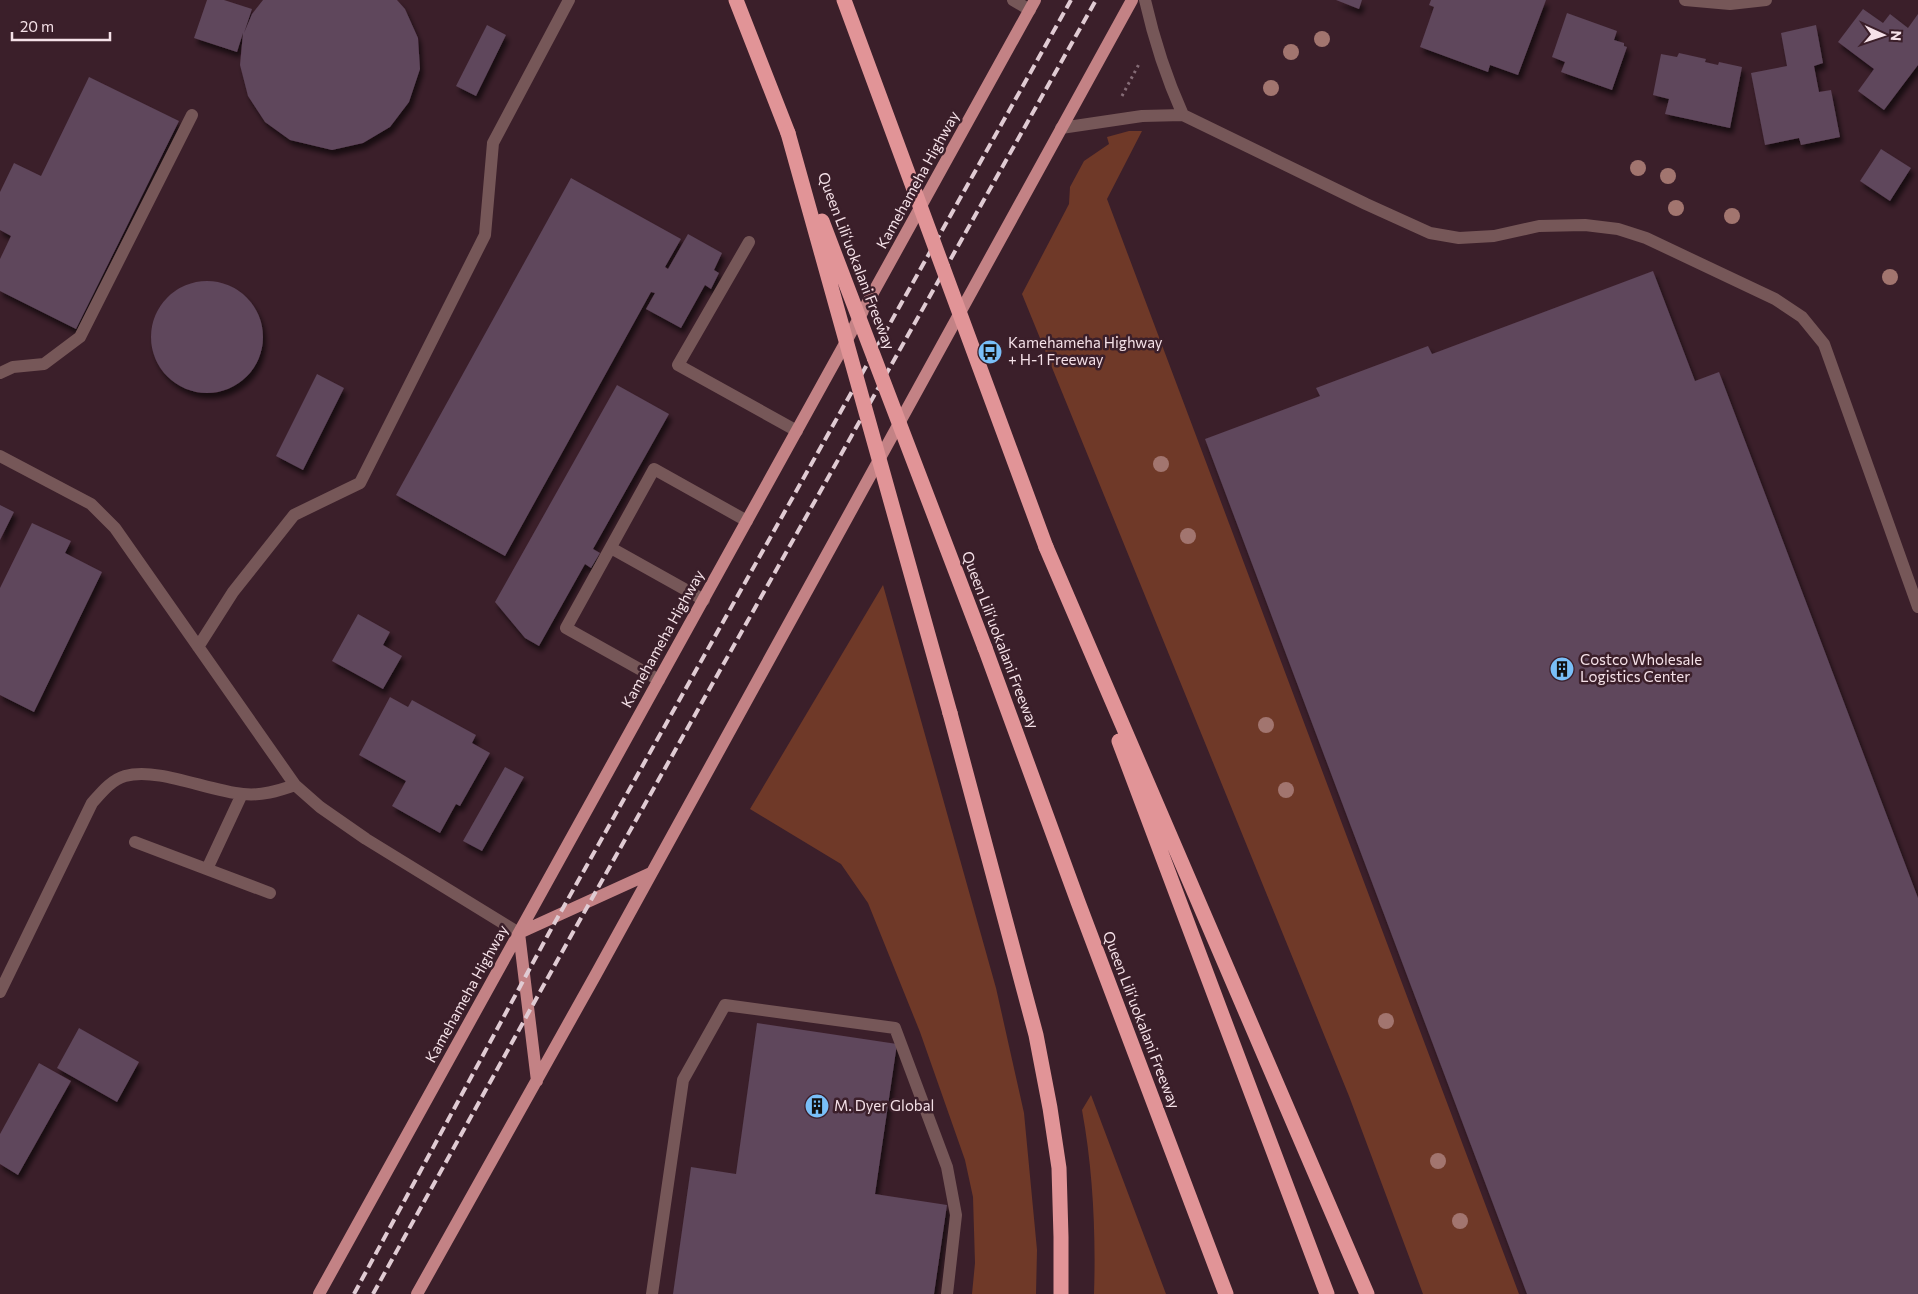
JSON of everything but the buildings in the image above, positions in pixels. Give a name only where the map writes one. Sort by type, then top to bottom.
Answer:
[{"type":"highway","name":"Queen Liliʻuokalani Freeway","points":[[736,0],[985,648],[1078,902],[1226,1294]]},
{"type":"highway","points":[[844,0],[1046,547],[1327,1294]]},
{"type":"highway","points":[[788,133],[950,714],[1036,1035],[1059,1168],[1062,1237],[1061,1294]]},
{"type":"highway","points":[[1046,547],[1367,1294]]},
{"type":"main road","points":[[417,1294],[1132,0]]},
{"type":"main road","name":"Kamehameha Highway","points":[[319,1294],[1033,5]]},
{"type":"main road","points":[[536,1081],[519,933],[651,873]]},
{"type":"street","points":[[198,647],[234,592],[294,515],[360,482],[485,235],[493,143],[569,0]]},
{"type":"street","points":[[1013,0],[1033,5]]},
{"type":"street","points":[[1145,0],[1165,74],[1183,114]]},
{"type":"street","points":[[1685,0],[1730,4],[1766,0]]},
{"type":"street","points":[[1062,128],[1117,119],[1183,114],[1366,204],[1430,233],[1459,238],[1494,236],[1539,226],[1585,225],[1618,228],[1646,238],[1776,299],[1802,317],[1824,344],[1918,607]]},
{"type":"street","points":[[0,373],[13,367],[44,364],[80,337],[192,115]]},
{"type":"street","points":[[749,242],[678,365],[797,431]]},
{"type":"street","points":[[0,456],[91,504],[115,528],[295,785],[320,807],[366,839],[519,933]]},
{"type":"street","points":[[659,680],[566,628],[654,469],[747,522]]},
{"type":"street","points":[[611,548],[704,600]]},
{"type":"street","points":[[0,992],[92,803],[106,787],[124,776],[146,774],[242,794],[266,794],[295,785]]},
{"type":"street","points":[[207,869],[242,794]]},
{"type":"street","points":[[135,842],[270,893]]},
{"type":"street","points":[[652,1294],[683,1080],[725,1006],[895,1028],[947,1167],[956,1215],[947,1294]]},
{"type":"path","points":[[1119,101],[1142,59]]},
{"type":"shaded area","points":[[1129,131],[1142,131],[1107,199],[1519,1294],[1423,1294],[1349,1096],[1022,294],[1069,204],[1070,187],[1084,161],[1109,144],[1107,137]]},
{"type":"shaded area","points":[[883,585],[996,988],[1024,1113],[1037,1250],[1036,1294],[972,1294],[975,1263],[973,1197],[965,1160],[920,1032],[868,903],[841,864],[750,809]]},
{"type":"shaded area","points":[[1091,1095],[1166,1294],[1094,1294],[1093,1202],[1089,1155],[1082,1110]]},
{"type":"railway","points":[[354,1294],[549,933],[1071,0]]},
{"type":"railway","points":[[373,1294],[567,943],[1096,0]]},
{"type":"place","name":"Kamehameha Highway + H-1 Freeway","points":[[990,352]]},
{"type":"place","name":"Costco Wholesale Logistics Center","points":[[1562,669]]},
{"type":"place","name":"M. Dyer Global","points":[[817,1106]]}]
